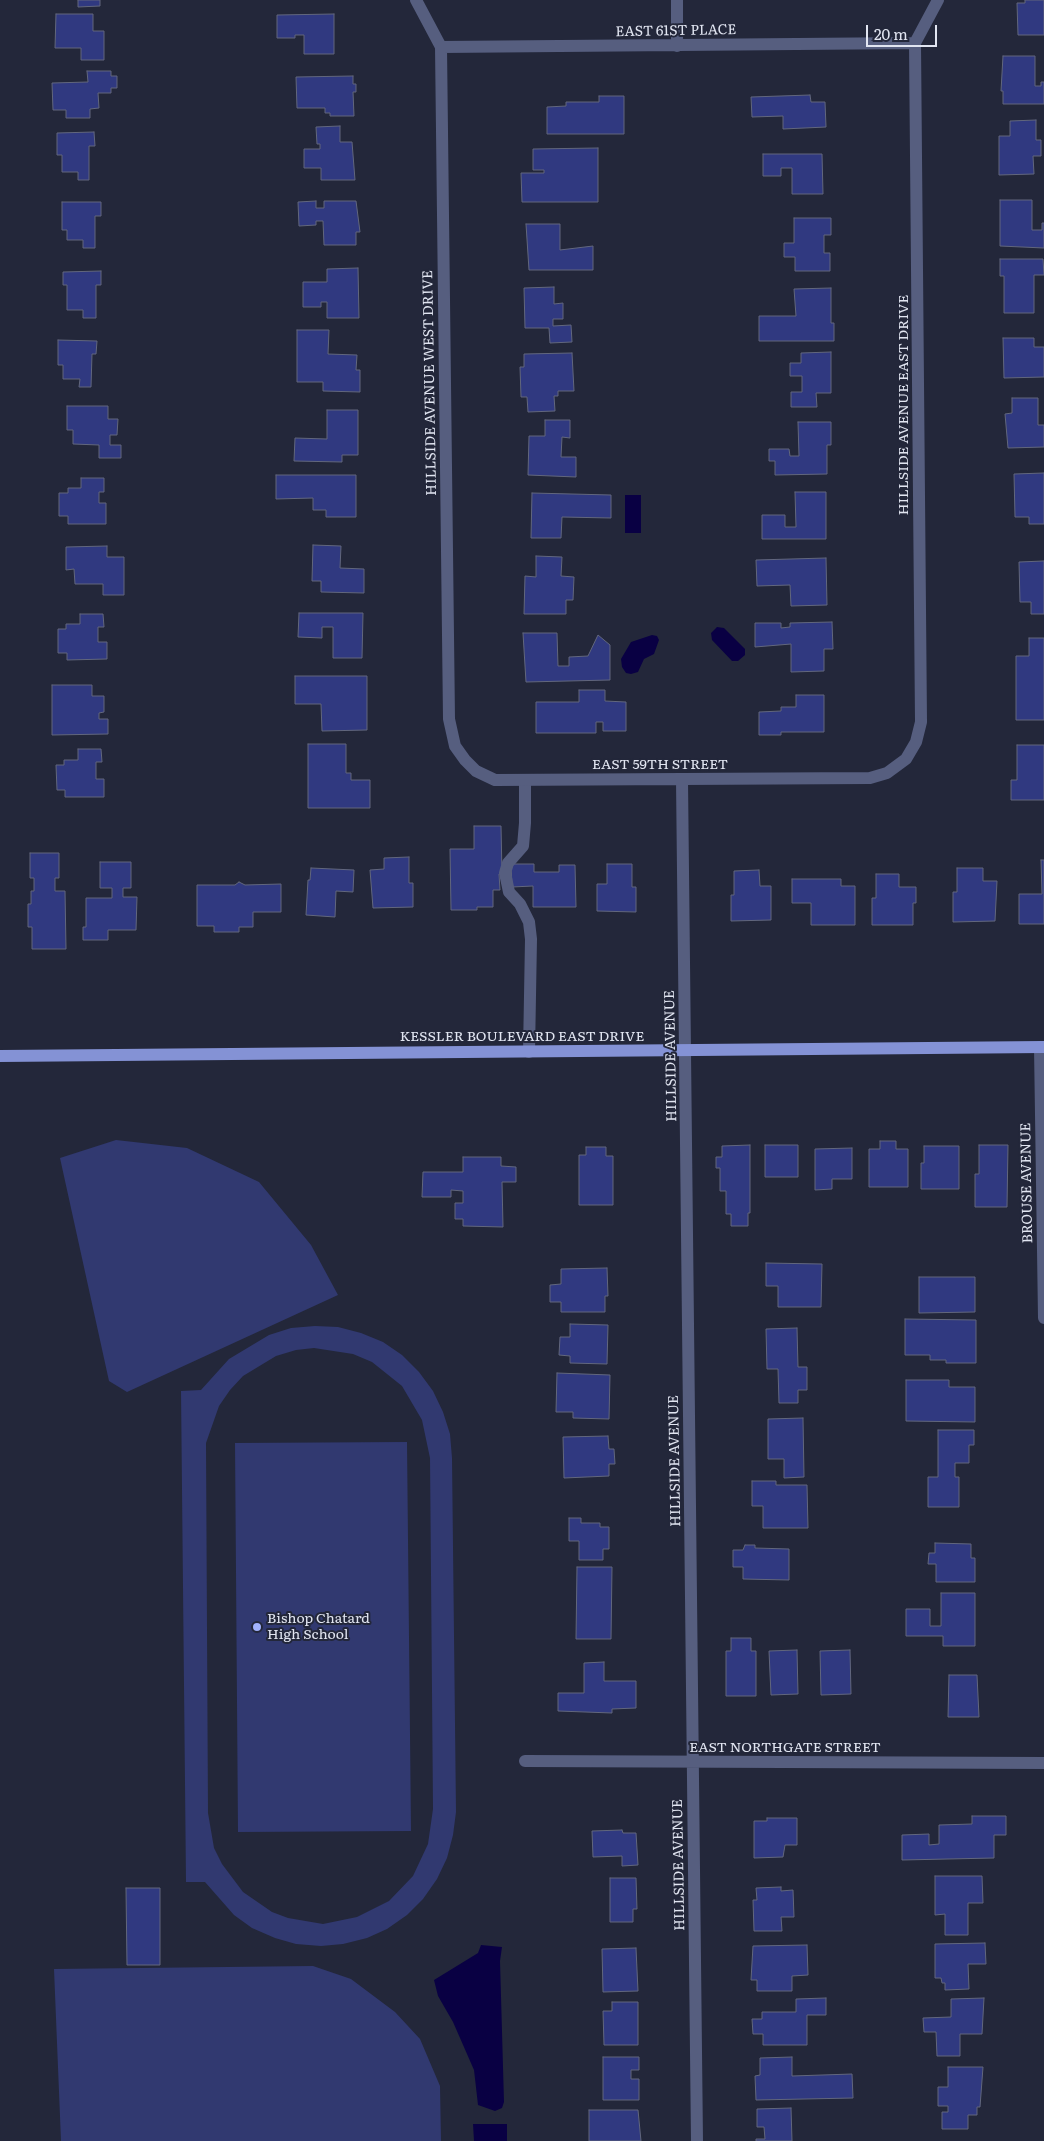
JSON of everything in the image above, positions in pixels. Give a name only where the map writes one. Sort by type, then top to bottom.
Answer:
[{"type":"main road","name":"KESSLER BOULEVARD EAST DRIVE","points":[[0,1056],[1042,1047]]},
{"type":"street","points":[[416,0],[441,47]]},
{"type":"street","points":[[677,0],[677,46]]},
{"type":"street","points":[[916,43],[938,0]]},
{"type":"street","name":"EAST 61ST PLACE","points":[[441,47],[916,43]]},
{"type":"street","name":"HILLSIDE AVENUE EAST DRIVE","points":[[902,762],[916,742],[921,722],[916,43]]},
{"type":"street","name":"HILLSIDE AVENUE WEST DRIVE","points":[[441,47],[449,719]]},
{"type":"street","name":"EAST 59TH STREET","points":[[449,719],[455,746],[465,760],[476,771],[495,780],[870,778],[887,773],[902,762]]},
{"type":"street","points":[[524,780],[523,846],[508,863],[505,873],[509,892],[520,904],[529,922],[531,939],[529,1052]]},
{"type":"street","name":"HILLSIDE AVENUE","points":[[682,780],[697,2141]]},
{"type":"street","name":"BROUSE AVENUE","points":[[1042,1047],[1044,1318]]},
{"type":"street","name":"EAST NORTHGATE STREET","points":[[525,1761],[1044,1763]]},
{"type":"shaded area","points":[[625,495],[641,495],[641,533],[625,533]]},
{"type":"shaded area","points":[[717,627],[724,628],[745,649],[745,655],[738,661],[732,661],[712,640],[711,633]]},
{"type":"shaded area","points":[[652,635],[657,636],[659,640],[654,654],[644,659],[638,672],[626,673],[622,667],[621,659],[631,642]]},
{"type":"shaded area","points":[[116,1140],[187,1148],[259,1182],[311,1245],[338,1295],[127,1392],[109,1381],[60,1158]]},
{"type":"shaded area","points":[[338,1327],[361,1333],[383,1342],[402,1355],[419,1372],[433,1391],[443,1412],[450,1434],[452,1458],[456,1812],[447,1858],[437,1879],[423,1899],[407,1915],[387,1929],[367,1938],[343,1944],[321,1946],[296,1944],[275,1938],[252,1928],[234,1915],[205,1882],[186,1882],[181,1391],[201,1390],[229,1359],[269,1335],[291,1328]],"holes":[[[314,1348],[353,1354],[372,1362],[402,1386],[422,1420],[430,1458],[433,1809],[428,1844],[413,1876],[389,1901],[357,1917],[323,1924],[288,1918],[272,1912],[243,1892],[222,1864],[214,1848],[208,1813],[206,1443],[219,1406],[230,1390],[243,1376],[276,1356],[296,1350]]]},
{"type":"shaded area","points":[[407,1442],[411,1831],[238,1832],[235,1443]]},
{"type":"shaded area","points":[[481,1945],[502,1947],[500,1961],[504,2102],[502,2108],[495,2111],[478,2105],[474,2070],[453,2022],[438,1996],[434,1980],[478,1953]]},
{"type":"shaded area","points":[[313,1966],[351,1979],[395,2012],[420,2039],[440,2086],[441,2141],[61,2141],[54,1969]]},
{"type":"shaded area","points":[[473,2124],[507,2124],[507,2141],[474,2141]]},
{"type":"building","points":[[78,0],[100,0],[100,6],[78,7]]},
{"type":"building","points":[[1025,0],[1044,0],[1044,35],[1018,35],[1017,3],[1025,3]]},
{"type":"building","points":[[56,14],[93,14],[93,31],[104,31],[104,60],[81,60],[81,48],[55,48]]},
{"type":"building","points":[[334,14],[334,54],[304,54],[304,35],[295,35],[295,38],[277,38],[277,15]]},
{"type":"building","points":[[1003,56],[1035,56],[1035,86],[1041,86],[1041,82],[1044,82],[1044,104],[1003,104],[1003,91],[1001,91]]},
{"type":"building","points":[[87,71],[111,71],[111,76],[117,76],[117,88],[111,88],[111,93],[98,93],[99,108],[90,109],[90,118],[66,118],[66,110],[53,110],[52,83],[88,82]]},
{"type":"building","points":[[353,76],[353,84],[356,84],[356,92],[353,92],[354,116],[330,116],[330,113],[325,113],[325,108],[297,108],[296,77]]},
{"type":"building","points":[[810,95],[811,102],[825,102],[826,127],[783,129],[783,116],[752,117],[751,97]]},
{"type":"building","points":[[599,96],[624,96],[624,134],[547,134],[547,107],[566,106],[566,102],[599,102]]},
{"type":"building","points":[[1036,120],[1036,140],[1041,140],[1041,156],[1033,156],[1034,174],[999,175],[999,136],[1010,136],[1010,121]]},
{"type":"building","points":[[340,126],[340,142],[352,142],[355,180],[321,180],[321,168],[304,168],[304,149],[320,149],[320,144],[317,144],[316,127]]},
{"type":"building","points":[[94,132],[95,146],[89,146],[89,180],[78,180],[78,172],[62,172],[62,155],[57,155],[57,133]]},
{"type":"building","points":[[598,148],[598,202],[522,202],[521,173],[544,173],[544,170],[533,170],[533,149]]},
{"type":"building","points":[[763,154],[822,154],[823,194],[792,194],[792,168],[781,168],[781,176],[763,176]]},
{"type":"building","points":[[1000,200],[1032,200],[1032,230],[1042,230],[1042,223],[1044,223],[1044,248],[1000,246]]},
{"type":"building","points":[[316,201],[316,208],[324,208],[324,201],[356,201],[360,232],[356,232],[356,245],[324,245],[323,221],[316,221],[316,225],[299,226],[298,202]]},
{"type":"building","points":[[62,202],[101,202],[101,216],[95,216],[95,248],[83,248],[83,240],[67,240],[67,230],[62,230]]},
{"type":"building","points":[[794,218],[831,218],[831,235],[824,235],[824,253],[830,253],[830,271],[795,271],[795,257],[784,257],[784,243],[794,243]]},
{"type":"building","points":[[526,224],[560,224],[560,250],[593,246],[593,270],[529,270]]},
{"type":"building","points":[[1000,259],[1043,259],[1044,275],[1034,275],[1034,313],[1004,313],[1004,276],[1000,276]]},
{"type":"building","points":[[358,268],[359,318],[327,318],[327,302],[321,302],[321,307],[303,307],[303,282],[327,282],[327,269]]},
{"type":"building","points":[[101,271],[101,285],[96,285],[96,318],[83,318],[83,310],[67,310],[67,285],[63,285],[63,272]]},
{"type":"building","points":[[554,287],[554,304],[563,303],[563,319],[553,319],[553,326],[571,325],[572,342],[550,343],[549,328],[525,328],[524,288]]},
{"type":"building","points":[[831,288],[831,323],[834,323],[834,341],[759,341],[759,316],[796,316],[794,289]]},
{"type":"building","points":[[297,330],[329,330],[328,354],[357,355],[356,370],[360,370],[360,392],[323,391],[323,382],[297,382]]},
{"type":"building","points":[[1003,338],[1034,338],[1034,347],[1044,347],[1044,377],[1004,378]]},
{"type":"building","points":[[58,340],[97,341],[96,354],[92,354],[91,387],[79,387],[80,379],[63,379],[63,365],[58,365]]},
{"type":"building","points":[[831,352],[831,393],[816,393],[817,407],[791,407],[791,392],[802,392],[802,376],[790,376],[790,363],[801,363],[801,353]]},
{"type":"building","points":[[572,353],[574,391],[558,391],[558,396],[554,396],[555,411],[528,412],[527,397],[521,397],[520,367],[524,367],[524,354]]},
{"type":"building","points":[[1012,398],[1038,398],[1038,425],[1044,425],[1044,447],[1008,448],[1005,414],[1012,413]]},
{"type":"building","points":[[67,406],[108,406],[108,419],[118,419],[117,435],[110,435],[110,445],[121,445],[121,458],[99,458],[99,445],[73,444],[73,430],[67,430]]},
{"type":"building","points":[[327,410],[358,410],[358,455],[342,455],[342,462],[294,461],[295,438],[327,439]]},
{"type":"building","points":[[545,420],[570,420],[570,438],[562,437],[561,457],[576,457],[576,477],[528,475],[529,436],[545,436]]},
{"type":"building","points":[[798,422],[831,422],[831,445],[827,445],[827,474],[775,475],[775,461],[769,461],[769,449],[789,449],[790,456],[799,456]]},
{"type":"building","points":[[1044,473],[1044,524],[1029,524],[1029,517],[1015,517],[1014,474]]},
{"type":"building","points":[[276,475],[356,475],[356,517],[326,517],[326,510],[313,510],[313,498],[276,499]]},
{"type":"building","points":[[81,478],[104,478],[104,492],[99,492],[99,503],[106,503],[106,524],[68,524],[68,516],[59,516],[59,493],[68,493],[68,488],[81,488]]},
{"type":"building","points":[[795,492],[826,492],[826,539],[762,539],[762,515],[785,515],[785,527],[796,527]]},
{"type":"building","points":[[532,493],[611,495],[611,518],[562,517],[561,538],[531,538]]},
{"type":"building","points":[[313,545],[341,546],[340,568],[364,569],[364,593],[321,592],[321,581],[312,581]]},
{"type":"building","points":[[107,546],[107,557],[124,557],[124,595],[103,595],[103,584],[75,584],[74,569],[66,570],[66,547]]},
{"type":"building","points":[[536,556],[562,557],[561,576],[574,577],[573,600],[566,600],[566,614],[524,614],[525,576],[536,577]]},
{"type":"building","points":[[826,558],[827,605],[791,606],[790,585],[757,586],[756,560]]},
{"type":"building","points":[[1044,561],[1044,614],[1031,614],[1031,602],[1020,602],[1019,562]]},
{"type":"building","points":[[299,613],[363,613],[362,658],[333,658],[333,627],[322,627],[322,638],[298,637]]},
{"type":"building","points":[[80,614],[103,614],[104,627],[98,627],[98,642],[107,642],[107,659],[67,660],[67,653],[58,653],[58,629],[66,629],[66,624],[80,624]]},
{"type":"building","points":[[832,622],[833,649],[824,649],[824,671],[791,672],[791,644],[755,647],[755,623],[781,623],[781,628],[790,627],[790,623]]},
{"type":"building","points":[[523,633],[557,633],[558,666],[569,666],[569,657],[588,656],[598,635],[610,645],[610,680],[526,682]]},
{"type":"building","points":[[1029,638],[1044,638],[1044,720],[1016,720],[1016,656],[1029,656]]},
{"type":"building","points":[[295,676],[367,676],[367,730],[322,731],[321,704],[295,704]]},
{"type":"building","points":[[52,685],[92,685],[92,696],[104,696],[104,712],[99,713],[99,719],[108,719],[108,734],[52,735]]},
{"type":"building","points":[[579,690],[605,690],[605,701],[626,702],[626,731],[603,731],[603,722],[596,722],[596,733],[536,733],[536,702],[579,702]]},
{"type":"building","points":[[796,695],[824,695],[824,732],[781,732],[781,735],[759,735],[759,712],[781,711],[781,707],[796,707]]},
{"type":"building","points":[[308,744],[346,744],[346,773],[351,773],[351,780],[370,780],[370,808],[308,808]]},
{"type":"building","points":[[1017,745],[1044,745],[1044,800],[1011,800],[1011,780],[1017,780]]},
{"type":"building","points":[[78,749],[101,749],[102,762],[96,762],[96,779],[104,779],[104,797],[65,797],[65,790],[57,790],[56,765],[64,765],[64,760],[78,760]]},
{"type":"building","points":[[474,826],[501,826],[502,874],[499,874],[500,890],[493,890],[493,907],[477,907],[477,910],[451,910],[450,849],[474,849]]},
{"type":"building","points":[[30,853],[59,853],[59,878],[55,878],[55,891],[65,891],[66,949],[32,949],[32,927],[28,927],[28,904],[31,904],[31,891],[34,891],[34,878],[30,878]]},
{"type":"building","points":[[409,857],[409,883],[413,883],[413,907],[373,908],[370,870],[384,869],[384,858]]},
{"type":"building","points":[[1041,860],[1044,860],[1044,924],[1019,924],[1019,894],[1042,894]]},
{"type":"building","points":[[100,862],[131,862],[131,888],[123,888],[123,897],[137,897],[136,930],[108,930],[108,940],[83,940],[83,927],[86,927],[86,898],[112,898],[112,888],[100,888]]},
{"type":"building","points":[[511,864],[534,864],[534,872],[559,872],[559,865],[575,865],[576,907],[533,907],[533,886],[512,887]]},
{"type":"building","points":[[607,864],[632,864],[632,887],[636,887],[636,912],[597,911],[597,884],[607,884]]},
{"type":"building","points":[[311,868],[354,870],[353,892],[336,891],[335,917],[306,915],[308,880],[310,880]]},
{"type":"building","points":[[957,868],[983,868],[983,881],[997,881],[995,921],[953,922],[953,892],[957,892]]},
{"type":"building","points":[[759,870],[760,886],[771,886],[771,920],[731,921],[731,895],[734,895],[734,871]]},
{"type":"building","points":[[876,874],[899,874],[899,887],[916,887],[916,903],[913,903],[913,925],[872,925],[872,898],[876,898]]},
{"type":"building","points":[[792,879],[841,879],[841,886],[855,886],[855,925],[811,925],[811,903],[792,903]]},
{"type":"building","points":[[239,882],[245,885],[281,884],[281,912],[253,912],[253,927],[239,927],[239,932],[214,932],[214,926],[197,926],[197,885],[235,885]]},
{"type":"building","points":[[880,1141],[896,1141],[896,1149],[908,1149],[908,1187],[869,1187],[869,1149],[880,1149]]},
{"type":"building","points":[[750,1145],[750,1213],[748,1213],[748,1226],[731,1226],[731,1214],[726,1214],[726,1191],[720,1191],[720,1168],[716,1168],[716,1157],[722,1157],[722,1146]]},
{"type":"building","points":[[765,1145],[798,1145],[798,1177],[765,1177]]},
{"type":"building","points":[[979,1145],[1008,1145],[1007,1207],[975,1207],[975,1174],[979,1174]]},
{"type":"building","points":[[924,1146],[959,1146],[959,1189],[921,1189],[921,1163],[924,1163]]},
{"type":"building","points":[[586,1147],[606,1147],[606,1156],[613,1156],[613,1205],[579,1205],[579,1155],[586,1155]]},
{"type":"building","points":[[852,1148],[852,1179],[832,1179],[832,1189],[815,1190],[815,1149]]},
{"type":"building","points":[[463,1157],[501,1157],[501,1166],[516,1167],[516,1182],[502,1182],[503,1227],[463,1226],[463,1219],[455,1219],[455,1203],[463,1203],[463,1191],[451,1190],[451,1197],[422,1197],[423,1172],[463,1172]]},
{"type":"building","points":[[766,1263],[822,1264],[821,1307],[778,1307],[778,1286],[766,1286]]},
{"type":"building","points":[[607,1268],[608,1296],[605,1296],[605,1312],[561,1312],[561,1302],[550,1302],[550,1285],[561,1284],[561,1269]]},
{"type":"building","points":[[919,1277],[975,1277],[975,1312],[919,1313]]},
{"type":"building","points":[[905,1319],[976,1320],[976,1363],[946,1363],[946,1360],[930,1360],[930,1355],[905,1355]]},
{"type":"building","points":[[570,1324],[608,1325],[607,1364],[570,1363],[570,1356],[559,1355],[560,1337],[570,1337]]},
{"type":"building","points":[[797,1328],[798,1367],[807,1367],[807,1390],[798,1390],[798,1403],[779,1403],[778,1369],[767,1369],[766,1329]]},
{"type":"building","points":[[557,1373],[610,1375],[609,1419],[573,1418],[573,1412],[556,1412]]},
{"type":"building","points":[[906,1380],[949,1380],[949,1387],[975,1387],[975,1422],[906,1421]]},
{"type":"building","points":[[803,1418],[804,1477],[784,1478],[784,1459],[768,1459],[768,1419]]},
{"type":"building","points":[[938,1430],[974,1430],[974,1445],[969,1445],[969,1463],[955,1463],[955,1477],[959,1477],[959,1507],[928,1507],[928,1477],[938,1477]]},
{"type":"building","points":[[608,1436],[609,1449],[614,1449],[615,1464],[609,1464],[609,1476],[564,1478],[563,1437]]},
{"type":"building","points":[[752,1481],[776,1481],[776,1485],[807,1485],[808,1528],[763,1528],[763,1506],[752,1506]]},
{"type":"building","points":[[569,1518],[581,1518],[581,1523],[600,1523],[600,1527],[609,1527],[609,1549],[603,1549],[603,1560],[579,1560],[579,1541],[569,1541]]},
{"type":"building","points":[[935,1543],[971,1544],[971,1558],[975,1558],[975,1582],[936,1582],[936,1564],[928,1564],[929,1553],[935,1553]]},
{"type":"building","points":[[745,1545],[755,1545],[755,1548],[789,1549],[789,1580],[743,1579],[743,1567],[733,1567],[733,1550],[743,1550]]},
{"type":"building","points":[[577,1567],[612,1567],[611,1639],[576,1639]]},
{"type":"building","points":[[941,1593],[975,1593],[975,1646],[943,1646],[943,1636],[906,1636],[906,1609],[930,1609],[930,1626],[941,1626]]},
{"type":"building","points":[[731,1638],[751,1638],[751,1651],[756,1651],[756,1696],[726,1696],[726,1651],[731,1651]]},
{"type":"building","points":[[797,1650],[798,1694],[771,1695],[769,1651]]},
{"type":"building","points":[[850,1650],[851,1694],[821,1695],[820,1651]]},
{"type":"building","points":[[604,1662],[604,1681],[636,1681],[636,1708],[612,1709],[612,1713],[558,1711],[558,1693],[584,1693],[584,1663]]},
{"type":"building","points":[[949,1675],[977,1675],[979,1717],[948,1717]]},
{"type":"building","points":[[972,1816],[1006,1816],[1006,1835],[994,1835],[994,1858],[902,1860],[902,1835],[929,1834],[929,1845],[939,1844],[939,1825],[972,1824]]},
{"type":"building","points":[[767,1818],[797,1818],[797,1845],[785,1845],[783,1857],[754,1858],[754,1821],[767,1821]]},
{"type":"building","points":[[622,1830],[623,1833],[636,1833],[638,1865],[622,1866],[622,1856],[593,1857],[592,1831]]},
{"type":"building","points":[[935,1876],[982,1876],[983,1903],[968,1903],[968,1935],[945,1935],[945,1914],[935,1915]]},
{"type":"building","points":[[610,1878],[636,1878],[637,1909],[633,1909],[633,1922],[610,1922]]},
{"type":"building","points":[[781,1887],[781,1891],[793,1890],[794,1917],[781,1917],[782,1931],[754,1931],[753,1900],[757,1900],[756,1888]]},
{"type":"building","points":[[126,1888],[160,1888],[160,1965],[127,1965]]},
{"type":"building","points":[[985,1943],[986,1964],[968,1964],[969,1989],[945,1990],[945,1983],[942,1983],[941,1978],[935,1978],[935,1944]]},
{"type":"building","points":[[807,1945],[808,1975],[792,1976],[792,1991],[757,1991],[757,1980],[751,1980],[753,1946]]},
{"type":"building","points":[[636,1948],[638,1991],[603,1992],[602,1949]]},
{"type":"building","points":[[826,1998],[826,2015],[807,2015],[807,2045],[763,2045],[763,2034],[753,2034],[752,2019],[762,2019],[762,2012],[796,2012],[796,1999]]},
{"type":"building","points":[[984,1998],[982,2034],[960,2034],[960,2056],[937,2056],[936,2032],[924,2032],[923,2018],[951,2017],[951,1999]]},
{"type":"building","points":[[612,2002],[638,2002],[638,2045],[604,2045],[603,2011],[612,2011]]},
{"type":"building","points":[[603,2057],[639,2057],[639,2070],[631,2070],[631,2079],[639,2079],[639,2100],[603,2100]]},
{"type":"building","points":[[792,2057],[792,2076],[852,2074],[853,2098],[756,2100],[755,2076],[760,2075],[760,2058]]},
{"type":"building","points":[[948,2067],[983,2067],[980,2107],[977,2107],[977,2115],[968,2115],[968,2129],[942,2129],[942,2112],[948,2112],[948,2106],[938,2106],[938,2087],[948,2087]]},
{"type":"building","points":[[791,2108],[792,2141],[756,2141],[756,2139],[765,2139],[764,2127],[757,2127],[757,2109]]},
{"type":"building","points":[[589,2110],[638,2110],[641,2141],[589,2141]]},
{"type":"place","name":"Bishop Chatard High School","points":[[257,1627]]}]
